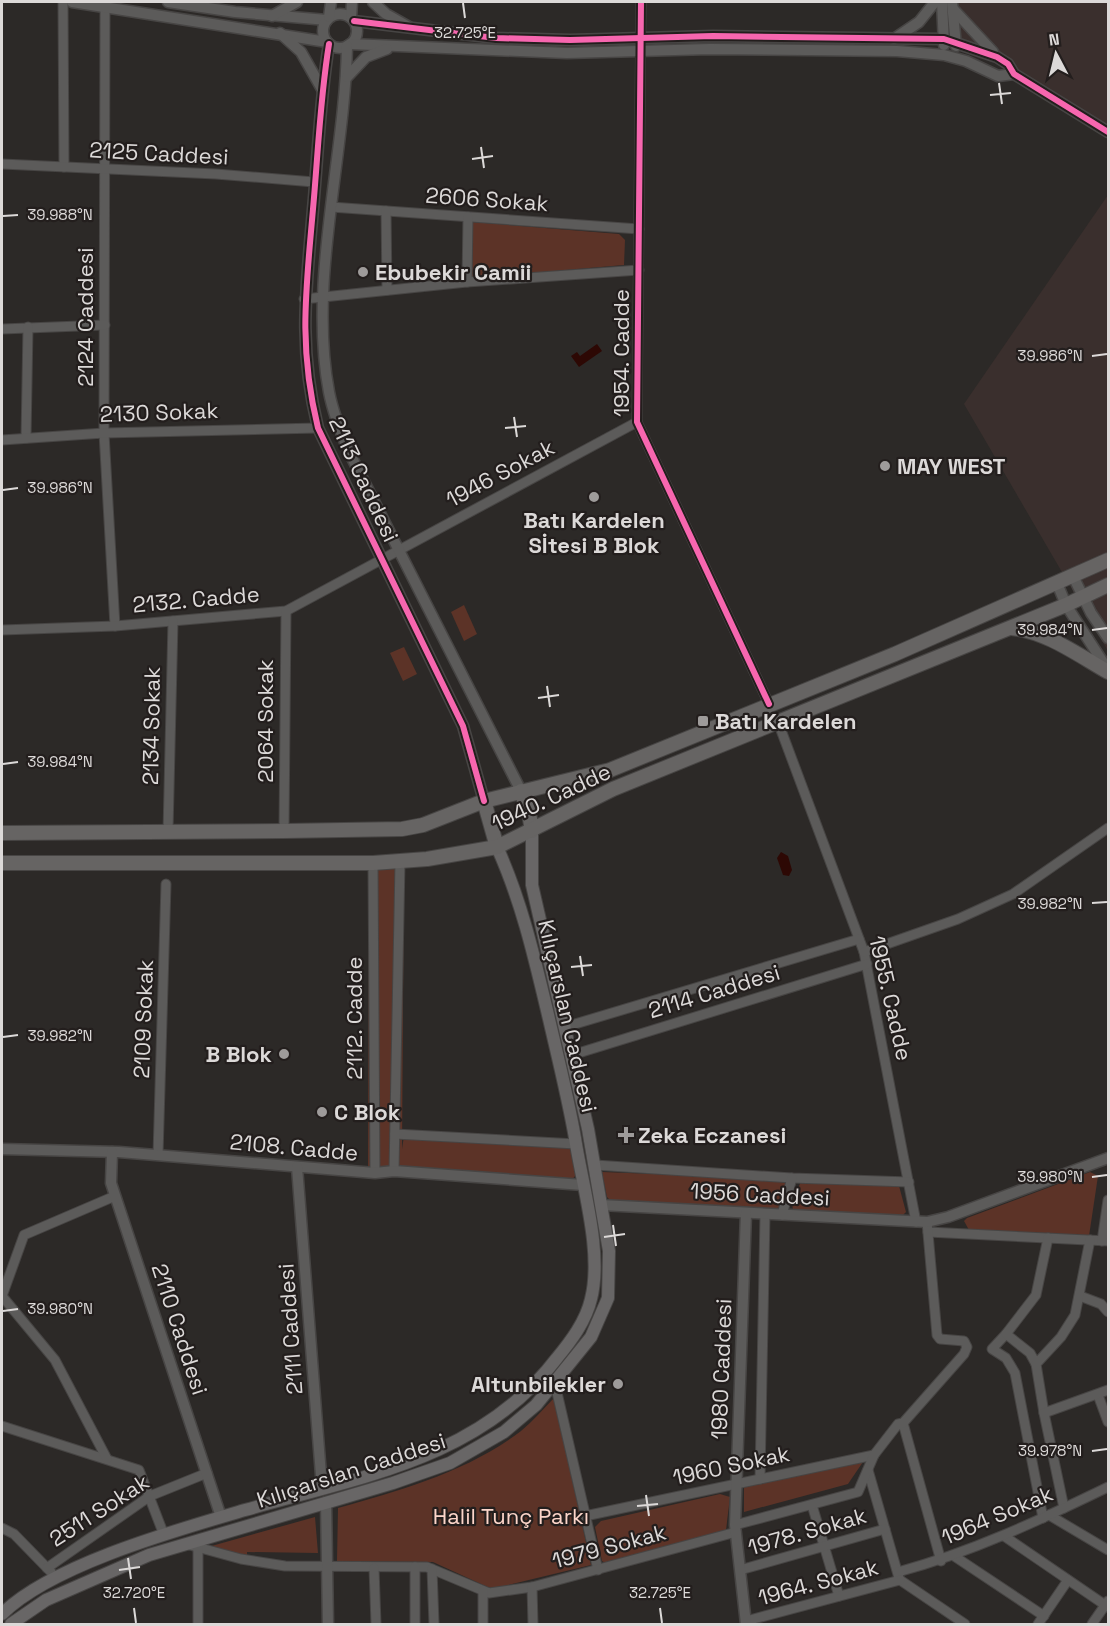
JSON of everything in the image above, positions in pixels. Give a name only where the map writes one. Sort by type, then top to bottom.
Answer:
[{"type":"main road","name":"1940. Cadde","points":[[2,833],[402,829],[446,818],[484,801],[610,770],[885,658],[1108,560]]},
{"type":"main road","name":"1940. Cadde","points":[[2,863],[373,863],[453,856],[497,847],[613,789],[1066,605],[1108,585]]},
{"type":"main road","points":[[1009,628],[1037,634],[1108,671]]},
{"type":"main road","points":[[521,791],[529,813],[532,831]]},
{"type":"main road","points":[[484,801],[497,847]]},
{"type":"main road","name":"Kılıçarslan Caddesi","points":[[11,1624],[32,1608],[73,1587],[183,1543],[425,1473],[477,1449],[512,1425],[555,1384],[591,1337],[608,1298],[609,1251],[595,1166],[572,1055],[532,885],[532,831]]},
{"type":"main road","name":"Kılıçarslan Caddesi","points":[[2,1614],[52,1573],[221,1517],[410,1463],[442,1450],[498,1416],[547,1371],[579,1327],[591,1299],[593,1253],[576,1144],[530,937],[516,892],[497,847]]},
{"type":"main road","points":[[322,1488],[326,1502]]},
{"type":"street","points":[[63,2],[63,167]]},
{"type":"street","points":[[72,2],[279,33],[328,43],[340,48],[349,45],[547,53],[713,36],[944,39],[997,57],[1008,64],[1014,74],[1108,132]]},
{"type":"street","points":[[168,2],[272,16],[328,19],[340,14],[352,20],[415,30],[506,38],[733,49],[897,51],[944,55],[957,58],[998,76],[1014,74]]},
{"type":"street","points":[[272,16],[297,2]]},
{"type":"street","points":[[328,43],[323,29],[328,19],[331,2]]},
{"type":"street","points":[[349,45],[357,33],[352,20],[352,2]]},
{"type":"street","points":[[373,2],[386,14],[415,30]]},
{"type":"street","name":"1954. Cadde","points":[[641,2],[637,422],[769,704]]},
{"type":"street","points":[[893,39],[919,22],[935,2]]},
{"type":"street","points":[[942,2],[944,55]]},
{"type":"street","points":[[952,5],[957,58]]},
{"type":"street","points":[[952,5],[997,57]]},
{"type":"street","name":"2124 Caddesi","points":[[105,7],[104,433],[115,626]]},
{"type":"street","points":[[279,33],[301,52],[322,89]]},
{"type":"street","name":"2113 Caddesi","points":[[328,43],[304,299],[308,389],[318,428],[463,726],[484,801]]},
{"type":"street","name":"2113 Caddesi","points":[[349,45],[331,207],[324,297],[324,358],[335,416],[349,452],[521,791]]},
{"type":"street","points":[[347,77],[366,57],[403,47]]},
{"type":"street","name":"2125 Caddesi","points":[[2,164],[314,182]]},
{"type":"street","name":"2606 Sokak","points":[[331,207],[639,229]]},
{"type":"street","points":[[386,211],[387,290]]},
{"type":"street","points":[[467,282],[468,217]]},
{"type":"street","points":[[304,299],[467,282],[639,270]]},
{"type":"street","points":[[2,329],[105,325]]},
{"type":"street","points":[[26,438],[28,327]]},
{"type":"street","name":"1946 Sokak","points":[[381,559],[637,422]]},
{"type":"street","name":"2130 Sokak","points":[[2,440],[104,433],[318,428]]},
{"type":"street","name":"2132. Cadde","points":[[2,630],[115,626],[286,611],[381,559]]},
{"type":"street","points":[[1073,576],[1082,597],[1108,638]]},
{"type":"street","points":[[1058,583],[1066,605],[1108,671]]},
{"type":"street","name":"2064 Sokak","points":[[284,831],[286,611]]},
{"type":"street","name":"2134 Sokak","points":[[168,832],[173,621]]},
{"type":"street","name":"1955. Cadde","points":[[778,722],[864,952],[909,1182],[923,1225]]},
{"type":"street","points":[[864,952],[958,919],[1013,894],[1108,828]]},
{"type":"street","name":"2112. Cadde","points":[[394,1171],[400,862]]},
{"type":"street","name":"2112. Cadde","points":[[373,863],[375,1173]]},
{"type":"street","name":"2109 Sokak","points":[[158,1155],[166,884]]},
{"type":"street","name":"2114 Caddesi","points":[[565,1026],[859,939]]},
{"type":"street","name":"2114 Caddesi","points":[[572,1055],[867,964]]},
{"type":"street","points":[[395,1134],[576,1144]]},
{"type":"street","name":"2108. Cadde","points":[[2,1149],[112,1152],[375,1173],[394,1171],[583,1185]]},
{"type":"street","name":"2110 Caddesi","points":[[112,1152],[110,1181],[221,1517]]},
{"type":"street","name":"1956 Caddesi","points":[[601,1205],[923,1225],[1108,1158]]},
{"type":"street","points":[[595,1166],[792,1178],[909,1182]]},
{"type":"street","name":"2111 Caddesi","points":[[297,1167],[322,1488]]},
{"type":"street","points":[[782,1215],[792,1178]]},
{"type":"street","points":[[107,1459],[55,1360],[2,1296],[24,1234],[115,1196]]},
{"type":"street","points":[[923,1225],[1048,1238],[1105,1241],[1108,1200]]},
{"type":"street","name":"1980 Caddesi","points":[[746,1213],[736,1484],[736,1529],[746,1623]]},
{"type":"street","points":[[760,1479],[765,1214]]},
{"type":"street","name":"1979 Sokak","points":[[183,1543],[261,1563],[327,1568],[415,1567],[432,1569],[489,1593],[532,1587],[598,1570],[858,1492],[874,1455],[898,1424],[903,1423],[966,1351],[966,1344],[962,1339],[938,1337],[923,1225]]},
{"type":"street","points":[[1048,1238],[1036,1295],[992,1349],[1006,1358],[1015,1373],[1046,1516],[1108,1550]]},
{"type":"street","points":[[1036,1364],[1060,1337],[1075,1315],[1090,1240]]},
{"type":"street","points":[[1080,1296],[1101,1304],[1108,1312]]},
{"type":"street","points":[[1006,1334],[1030,1353],[1036,1364],[1064,1508]]},
{"type":"street","points":[[555,1384],[598,1570]]},
{"type":"street","points":[[1044,1413],[1108,1390]]},
{"type":"street","points":[[1098,1395],[1108,1422]]},
{"type":"street","points":[[903,1423],[941,1561]]},
{"type":"street","points":[[2,1426],[139,1470],[164,1535]]},
{"type":"street","name":"1960 Sokak","points":[[585,1516],[874,1455]]},
{"type":"street","points":[[868,1470],[899,1576],[965,1624]]},
{"type":"street","name":"2511 Sokak","points":[[52,1573],[150,1496],[207,1473]]},
{"type":"street","name":"1964 Sokak","points":[[899,1576],[1004,1536],[1108,1487]]},
{"type":"street","points":[[326,1502],[328,1624]]},
{"type":"street","points":[[812,1505],[839,1596]]},
{"type":"street","points":[[2,1528],[14,1534],[52,1573]]},
{"type":"street","name":"1978. Sokak","points":[[740,1570],[885,1529]]},
{"type":"street","points":[[1004,1536],[1068,1580],[1108,1604],[1092,1624]]},
{"type":"street","points":[[198,1547],[198,1624]]},
{"type":"street","points":[[954,1556],[1044,1616]]},
{"type":"street","points":[[415,1567],[415,1624]]},
{"type":"street","points":[[374,1568],[376,1624]]},
{"type":"street","points":[[432,1569],[434,1624]]},
{"type":"street","name":"1964. Sokak","points":[[746,1623],[899,1576]]},
{"type":"street","points":[[1038,1624],[1068,1580]]},
{"type":"street","points":[[532,1587],[533,1624]]},
{"type":"street","points":[[483,1591],[483,1624]]},
{"type":"shaded area","points":[[956,2],[1108,2],[1108,139],[960,39]]},
{"type":"shaded area","points":[[1108,195],[1108,651],[964,404]]},
{"type":"shaded area","points":[[597,344],[602,351],[579,367],[571,356],[577,352],[580,356]]},
{"type":"shaded area","points":[[781,852],[788,856],[792,870],[789,876],[783,875],[777,858]]},
{"type":"green space","points":[[472,222],[619,234],[625,240],[624,265],[472,278]]},
{"type":"green space","points":[[464,605],[477,634],[464,641],[451,612]]},
{"type":"green space","points":[[404,647],[417,674],[403,681],[390,653]]},
{"type":"green space","points":[[404,866],[402,1149],[404,1136],[571,1145],[576,1175],[570,1182],[402,1166],[368,1173],[369,867]]},
{"type":"green space","points":[[602,1172],[784,1179],[786,1184],[779,1207],[776,1209],[610,1200],[607,1197]]},
{"type":"green space","points":[[1090,1172],[1098,1176],[1089,1236],[969,1230],[964,1221],[967,1218]]},
{"type":"green space","points":[[801,1181],[899,1186],[906,1212],[903,1215],[793,1210],[792,1204]]},
{"type":"green space","name":"Halil Tunç Parkı","points":[[554,1398],[591,1565],[492,1589],[433,1562],[337,1561],[338,1508],[409,1487],[478,1458],[521,1431]]},
{"type":"green space","points":[[867,1456],[848,1484],[744,1512],[744,1482]]},
{"type":"green space","points":[[720,1494],[730,1497],[726,1530],[607,1564],[602,1561],[595,1527],[601,1521]]},
{"type":"green space","points":[[315,1517],[318,1553],[247,1552],[247,1557],[208,1547]]},
{"type":"cycle path","points":[[641,2],[637,422],[769,704]]},
{"type":"cycle path","points":[[354,21],[496,38],[570,40],[713,36],[944,39],[997,57],[1008,64],[1014,74],[1108,132]]},
{"type":"cycle path","points":[[329,44],[321,106],[305,318],[308,371],[318,428],[463,726],[484,801]]},
{"type":"place","name":"Ebubekir Camii","points":[[363,272]]},
{"type":"place","name":"MAY WEST","points":[[885,466]]},
{"type":"place","name":"Batı Kardelen Sİtesi B Blok","points":[[594,497]]},
{"type":"place","name":"Batı Kardelen","points":[[703,721]]},
{"type":"place","name":"B Blok","points":[[284,1054]]},
{"type":"place","name":"C Blok","points":[[322,1112]]},
{"type":"place","name":"Zeka Eczanesi","points":[[626,1135]]},
{"type":"place","name":"Altunbilekler","points":[[618,1384]]}]
